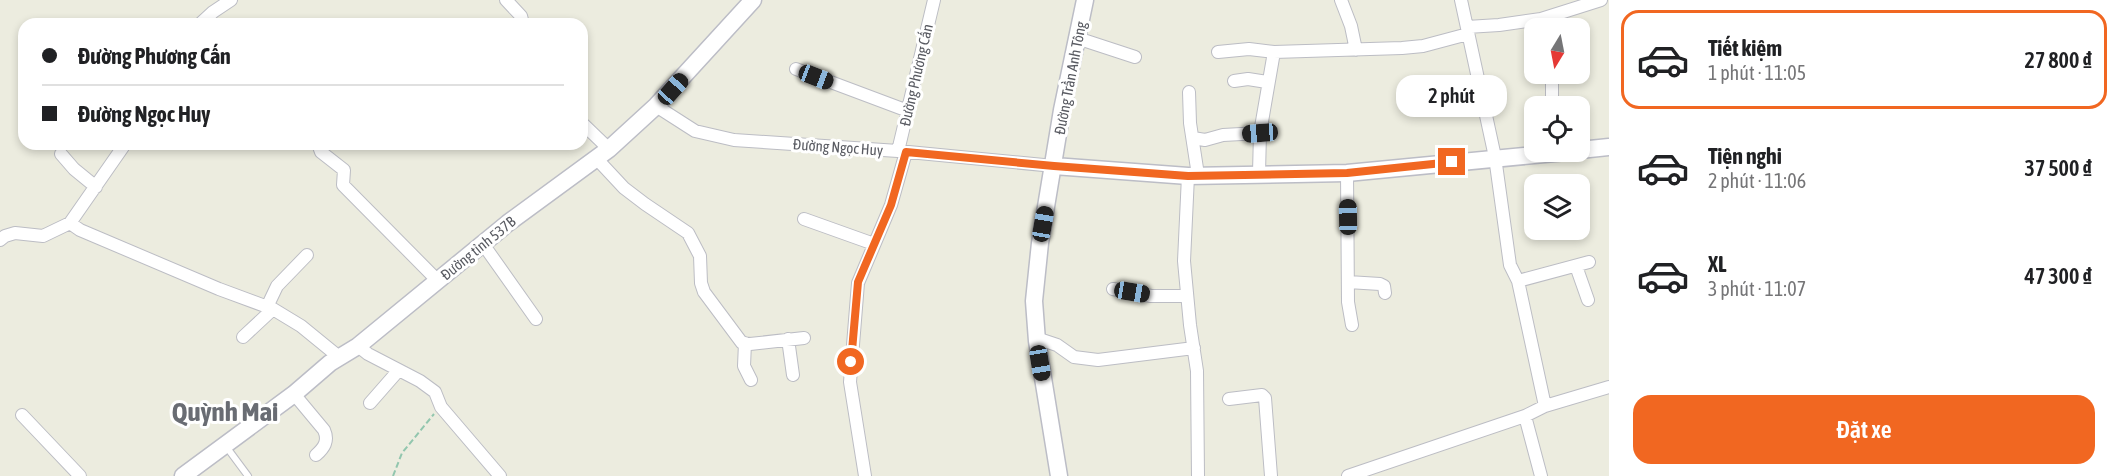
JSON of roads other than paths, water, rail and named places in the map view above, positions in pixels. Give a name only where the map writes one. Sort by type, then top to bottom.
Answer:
[{"type":"main road","name":"Đường tỉnh 537B","points":[[183,476],[294,394],[330,363],[358,346],[508,223],[603,154],[656,106],[753,0]]},
{"type":"main road","name":"Đường Trần Anh Tông","points":[[1059,476],[1036,341],[1035,275],[1085,0]]},
{"type":"main road","points":[[1590,149],[1609,147]]},
{"type":"main road","name":"Đường Ngọc Huy","points":[[1054,166],[1193,176],[1347,173],[1524,155]]},
{"type":"street","points":[[206,18],[231,0]]},
{"type":"street","points":[[506,0],[521,18]]},
{"type":"street","name":"Đường Phương Cấn","points":[[865,476],[850,382],[858,282],[891,205],[908,111],[934,0]]},
{"type":"street","points":[[1341,0],[1351,26],[1356,50]]},
{"type":"street","points":[[1461,0],[1495,157],[1510,265],[1518,281],[1545,406]]},
{"type":"street","points":[[1556,18],[1600,0]]},
{"type":"street","points":[[1218,52],[1249,49],[1274,52],[1423,46],[1468,30],[1499,25],[1524,24]]},
{"type":"street","points":[[1077,38],[1134,57]]},
{"type":"street","points":[[1259,173],[1260,133],[1274,52]]},
{"type":"street","points":[[796,69],[908,111]]},
{"type":"street","points":[[1234,81],[1248,79],[1268,82]]},
{"type":"street","points":[[1189,92],[1193,138],[1193,176],[1184,261],[1186,296],[1197,371],[1198,476]]},
{"type":"street","name":"Đường Ngọc Huy","points":[[656,106],[695,131],[734,140],[902,151],[1054,166]]},
{"type":"street","points":[[588,132],[624,188],[688,232],[700,256],[701,283],[704,292],[742,343],[804,338]]},
{"type":"street","points":[[1193,138],[1205,140],[1223,135],[1260,133]]},
{"type":"street","points":[[2,235],[22,233],[43,236],[70,223],[121,150]]},
{"type":"street","points":[[320,150],[344,170],[343,185],[438,281]]},
{"type":"street","points":[[61,154],[74,170],[96,187]]},
{"type":"street","points":[[1347,173],[1348,302],[1352,325]]},
{"type":"street","points":[[804,219],[874,244]]},
{"type":"street","points":[[70,223],[80,230],[270,308],[301,326],[339,357]]},
{"type":"street","points":[[483,244],[536,319]]},
{"type":"street","points":[[243,337],[270,308],[277,286],[307,255]]},
{"type":"street","points":[[1518,281],[1589,262]]},
{"type":"street","points":[[1576,266],[1588,300]]},
{"type":"street","points":[[1348,282],[1380,284],[1384,286],[1385,294]]},
{"type":"street","points":[[1113,289],[1151,296],[1186,296]]},
{"type":"street","points":[[788,339],[793,375]]},
{"type":"street","points":[[1036,341],[1042,340],[1057,345],[1074,357],[1098,360],[1194,348]]},
{"type":"street","points":[[745,344],[744,366],[751,380]]},
{"type":"street","points":[[358,346],[435,392],[441,407],[500,476]]},
{"type":"street","points":[[370,403],[398,371]]},
{"type":"street","points":[[1348,476],[1525,416],[1545,406],[1609,387]]},
{"type":"street","points":[[294,394],[326,435],[325,445],[316,455]]},
{"type":"street","points":[[1229,399],[1262,395],[1265,398],[1271,476]]},
{"type":"street","points":[[22,415],[80,476]]},
{"type":"street","points":[[1525,416],[1541,476]]},
{"type":"lane","points":[[225,445],[248,476]]},
{"type":"district","name":"Quỳnh Mai","points":[[225,411]]}]
